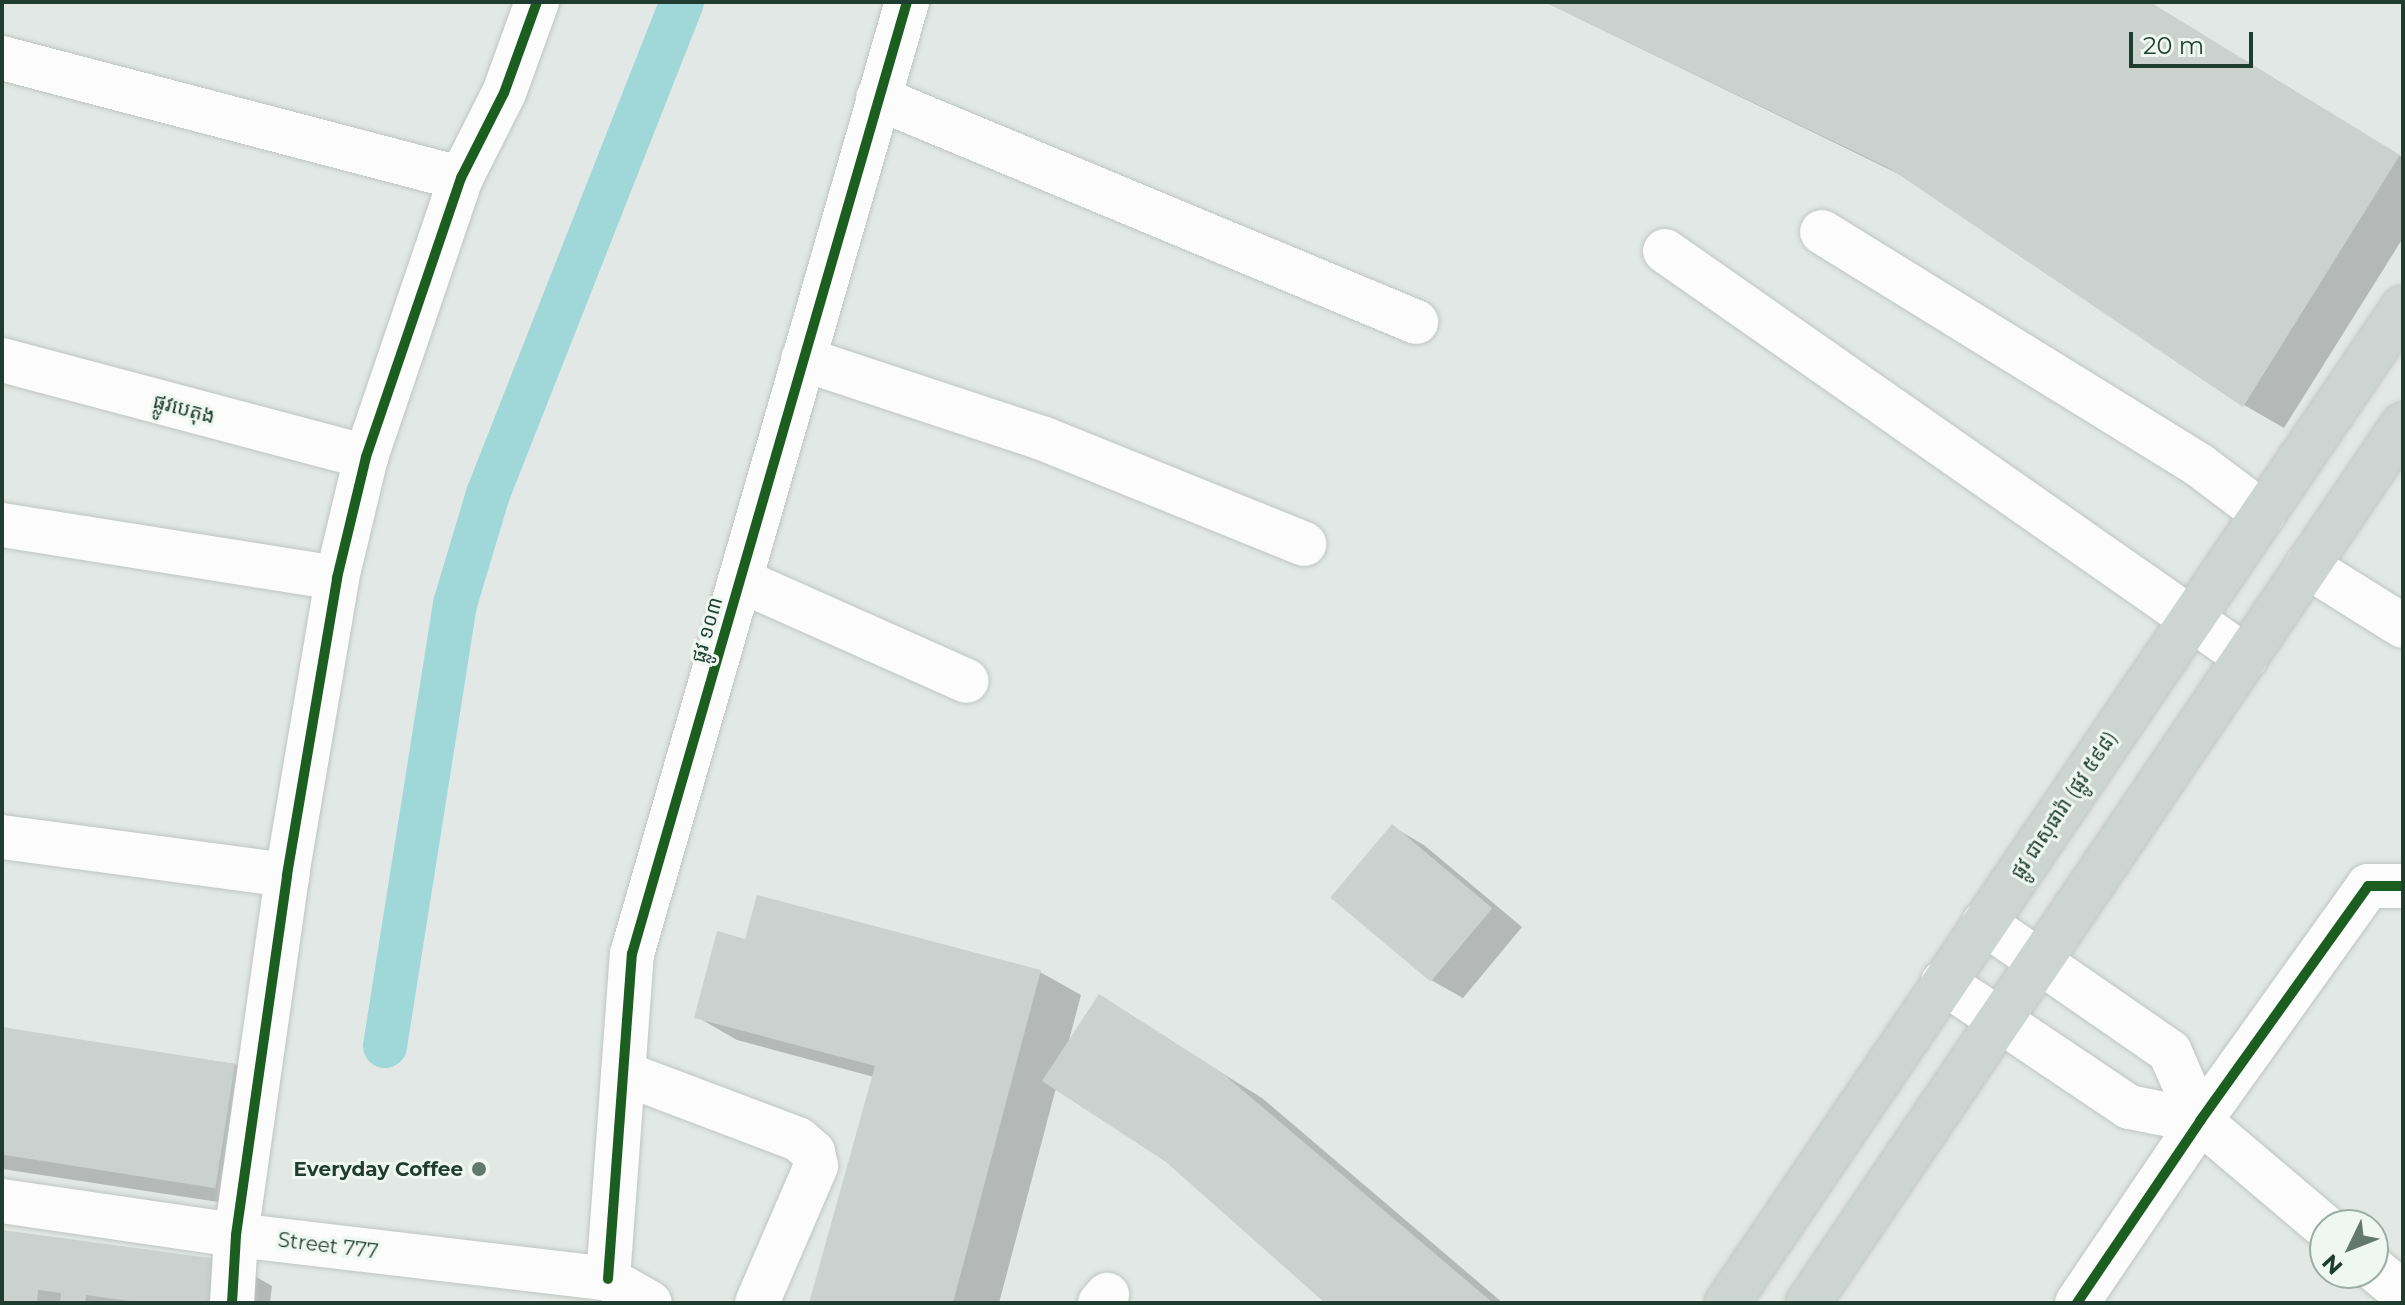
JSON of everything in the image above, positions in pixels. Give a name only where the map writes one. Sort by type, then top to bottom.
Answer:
[{"type":"main road","name":"ផ្លូវ ជាសុផារ៉ា (ផ្លូវ ៥៩៨)","points":[[1727,1303],[2403,308]]},
{"type":"main road","points":[[1808,1303],[2397,433],[2337,404]]},
{"type":"street","points":[[232,1303],[236,1235],[287,875],[337,578],[366,457],[461,178],[504,93],[537,2]]},
{"type":"street","name":"ផ្លូវ ១០៣","points":[[608,1279],[632,954],[907,2]]},
{"type":"street","points":[[2,58],[461,178]]},
{"type":"street","points":[[878,98],[1416,322]]},
{"type":"street","points":[[1822,232],[2199,465],[2264,514]]},
{"type":"street","points":[[1665,251],[2246,657]]},
{"type":"street","points":[[803,359],[1042,438],[1304,544]]},
{"type":"street","name":"ផ្លូវបេតុង","points":[[2,360],[366,457]]},
{"type":"street","points":[[2,525],[337,578]]},
{"type":"street","points":[[2307,566],[2403,626]]},
{"type":"street","points":[[740,580],[967,681]]},
{"type":"street","points":[[2,837],[287,875]]},
{"type":"street","points":[[2077,1303],[2200,1121],[2368,886],[2403,886]]},
{"type":"street","points":[[1984,923],[2170,1052],[2200,1121],[2309,1213]]},
{"type":"street","points":[[1943,982],[2129,1107],[2200,1121]]},
{"type":"street","points":[[623,1073],[798,1139],[813,1152],[816,1166],[757,1303]]},
{"type":"street","name":"Street 777","points":[[2,1201],[236,1235],[608,1279],[650,1303]]},
{"type":"building","points":[[1545,2],[2150,2],[2400,155],[2243,407],[1889,168]]},
{"type":"building","points":[[1392,824],[1492,908],[1431,982],[1330,898]]},
{"type":"building","points":[[757,895],[1041,970],[953,1303],[809,1303],[875,1066],[694,1018],[717,931],[745,939]]},
{"type":"building","points":[[1099,994],[1221,1072],[1493,1303],[1325,1303],[1166,1162],[1042,1081]]},
{"type":"building","points":[[2,1027],[235,1064],[215,1188],[2,1155]]},
{"type":"building","points":[[2,1230],[232,1261],[227,1303],[144,1303],[86,1295],[85,1303],[60,1303],[61,1293],[38,1290],[37,1303],[2,1303]]},
{"type":"waterway","points":[[385,1046],[455,604],[488,494],[682,2]]},
{"type":"cycle path","points":[[232,1303],[236,1235],[287,875],[337,578],[366,457],[461,178],[504,93],[537,2]]},
{"type":"cycle path","points":[[608,1279],[632,954],[907,2]]},
{"type":"cycle path","points":[[2077,1303],[2200,1121],[2368,886],[2403,886]]},
{"type":"place","name":"Everyday Coffee","points":[[479,1169]]}]
